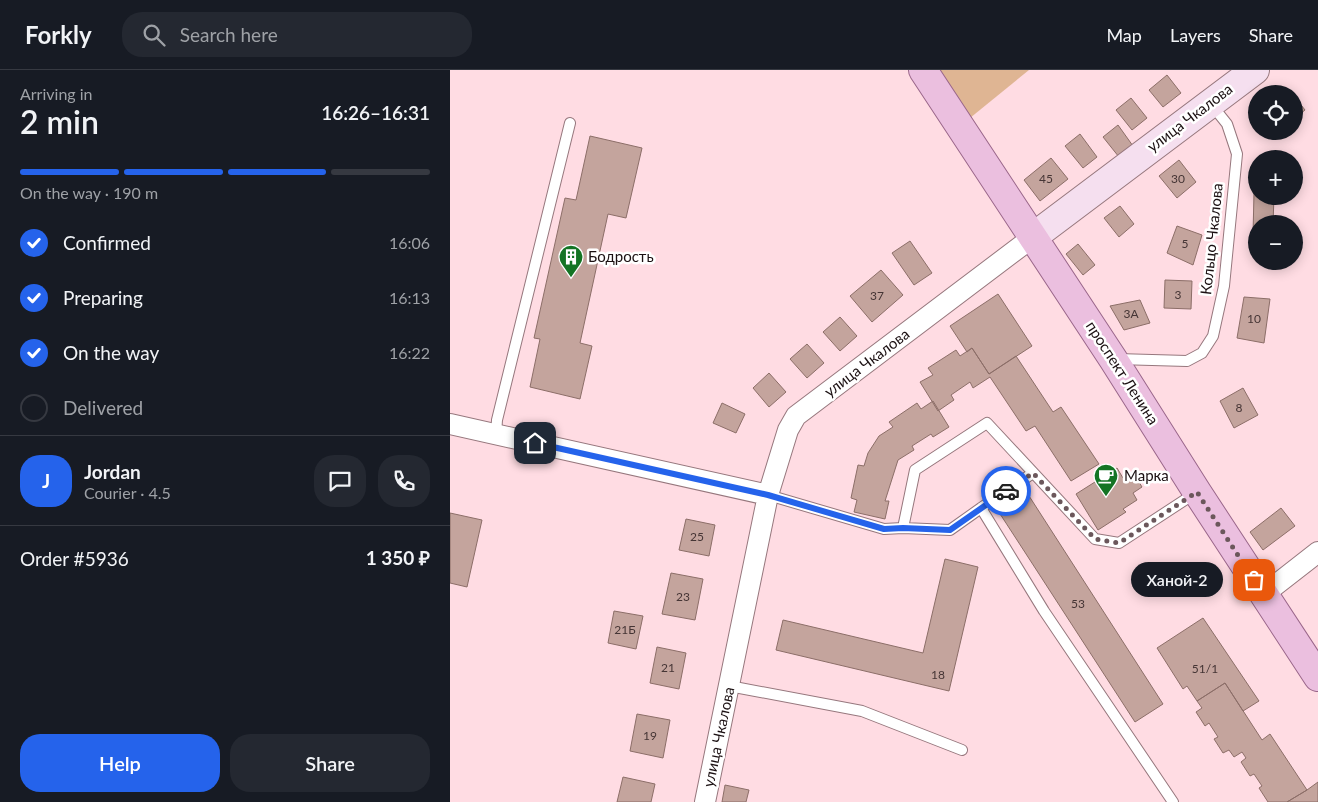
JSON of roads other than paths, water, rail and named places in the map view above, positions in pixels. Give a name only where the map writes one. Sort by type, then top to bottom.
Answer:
[{"type":"main road","name":"проспект Ленина","points":[[923,70],[1114,359],[1197,492],[1318,677]]},
{"type":"street","name":"улица Чкалова","points":[[705,802],[768,495],[788,430],[796,416],[1210,102],[1255,70]]},
{"type":"street","points":[[450,424],[768,495]]},
{"type":"street","points":[[1273,587],[1318,552]]},
{"type":"lane","name":"Кольцо Чкалова","points":[[1114,359],[1187,361],[1202,353],[1213,336],[1224,286],[1236,154],[1227,124],[1210,102]]},
{"type":"lane","points":[[496,434],[570,123]]},
{"type":"lane","points":[[903,528],[915,470],[987,423],[1095,539],[1119,543],[1197,492]]},
{"type":"lane","points":[[768,495],[884,529],[950,530],[1033,473]]},
{"type":"lane","points":[[981,508],[1044,611],[1173,802]]},
{"type":"lane","points":[[730,686],[862,711],[962,750]]},
{"type":"place","name":"Бодрость","points":[[571,278]]},
{"type":"place","name":"Марка","points":[[1106,497]]},
{"type":"place","name":"Ханой-2","points":[[1254,580]]}]
